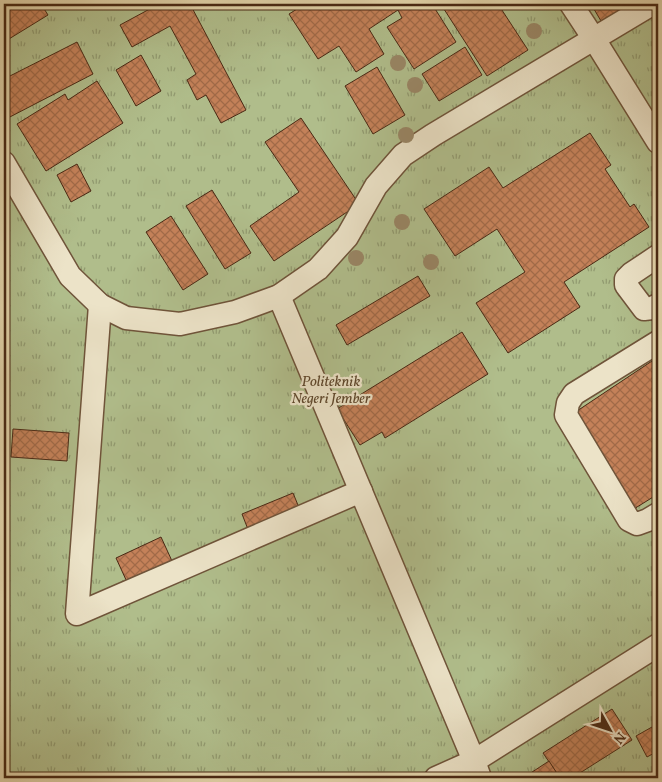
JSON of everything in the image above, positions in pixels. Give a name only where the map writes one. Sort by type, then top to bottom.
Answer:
[{"type":"lane","points":[[571,4],[658,142]]},
{"type":"lane","points":[[4,163],[70,276],[100,305],[126,318],[180,324],[235,312],[279,296],[318,269],[346,237],[376,186],[403,155],[433,135],[652,4]]},
{"type":"lane","points":[[658,256],[626,279],[626,285],[644,309],[658,305]]},
{"type":"lane","points":[[279,296],[477,770]]},
{"type":"lane","points":[[100,305],[77,614],[361,491]]},
{"type":"lane","points":[[658,342],[574,394],[568,403],[566,415],[629,520],[637,524],[658,514]]},
{"type":"lane","points":[[436,778],[477,770],[658,645]]},
{"type":"green space","name":"Politeknik Negeri Jember","points":[[4,4],[658,4],[658,778],[4,778]]},
{"type":"building","points":[[11,4],[41,4],[48,15],[4,42],[4,8]]},
{"type":"building","points":[[159,4],[190,4],[246,110],[221,123],[206,95],[197,100],[187,80],[196,74],[170,26],[132,47],[120,25]]},
{"type":"building","points":[[305,4],[413,4],[415,7],[421,4],[432,4],[456,42],[414,69],[387,27],[402,18],[398,10],[369,29],[384,54],[356,72],[339,46],[318,59],[289,14]]},
{"type":"building","points":[[446,4],[498,4],[528,50],[487,76],[442,6]]},
{"type":"building","points":[[591,4],[614,4],[618,11],[601,21]]},
{"type":"building","points":[[77,42],[93,74],[4,120],[4,79]]},
{"type":"building","points":[[465,47],[482,75],[439,101],[422,74]]},
{"type":"building","points":[[141,55],[161,91],[136,106],[116,70]]},
{"type":"building","points":[[377,67],[405,115],[373,134],[345,86]]},
{"type":"building","points":[[97,81],[123,123],[46,171],[17,124],[65,94],[68,100]]},
{"type":"building","points":[[301,118],[359,204],[274,261],[250,226],[299,192],[265,142]]},
{"type":"building","points":[[590,133],[611,165],[605,169],[630,207],[634,204],[649,227],[564,282],[580,307],[508,353],[476,303],[525,272],[497,229],[455,256],[424,209],[489,167],[503,188]]},
{"type":"building","points":[[77,164],[91,191],[71,202],[57,175]]},
{"type":"building","points":[[212,190],[251,253],[225,269],[186,206]]},
{"type":"building","points":[[171,216],[208,274],[183,290],[146,232]]},
{"type":"building","points":[[418,276],[430,296],[347,345],[336,325]]},
{"type":"building","points":[[462,332],[488,374],[385,438],[382,432],[360,445],[337,409]]},
{"type":"building","points":[[658,357],[658,494],[629,512],[571,415]]},
{"type":"building","points":[[13,429],[69,433],[67,461],[11,457]]},
{"type":"building","points":[[293,493],[300,510],[249,532],[242,514]]},
{"type":"building","points":[[161,537],[172,561],[127,582],[116,558]]},
{"type":"building","points":[[612,709],[632,740],[572,778],[560,778],[543,753]]},
{"type":"building","points":[[658,724],[658,739],[652,727]]},
{"type":"building","points":[[652,727],[658,739],[658,751],[647,757],[636,736]]},
{"type":"building","points":[[549,761],[560,778],[523,778]]}]
